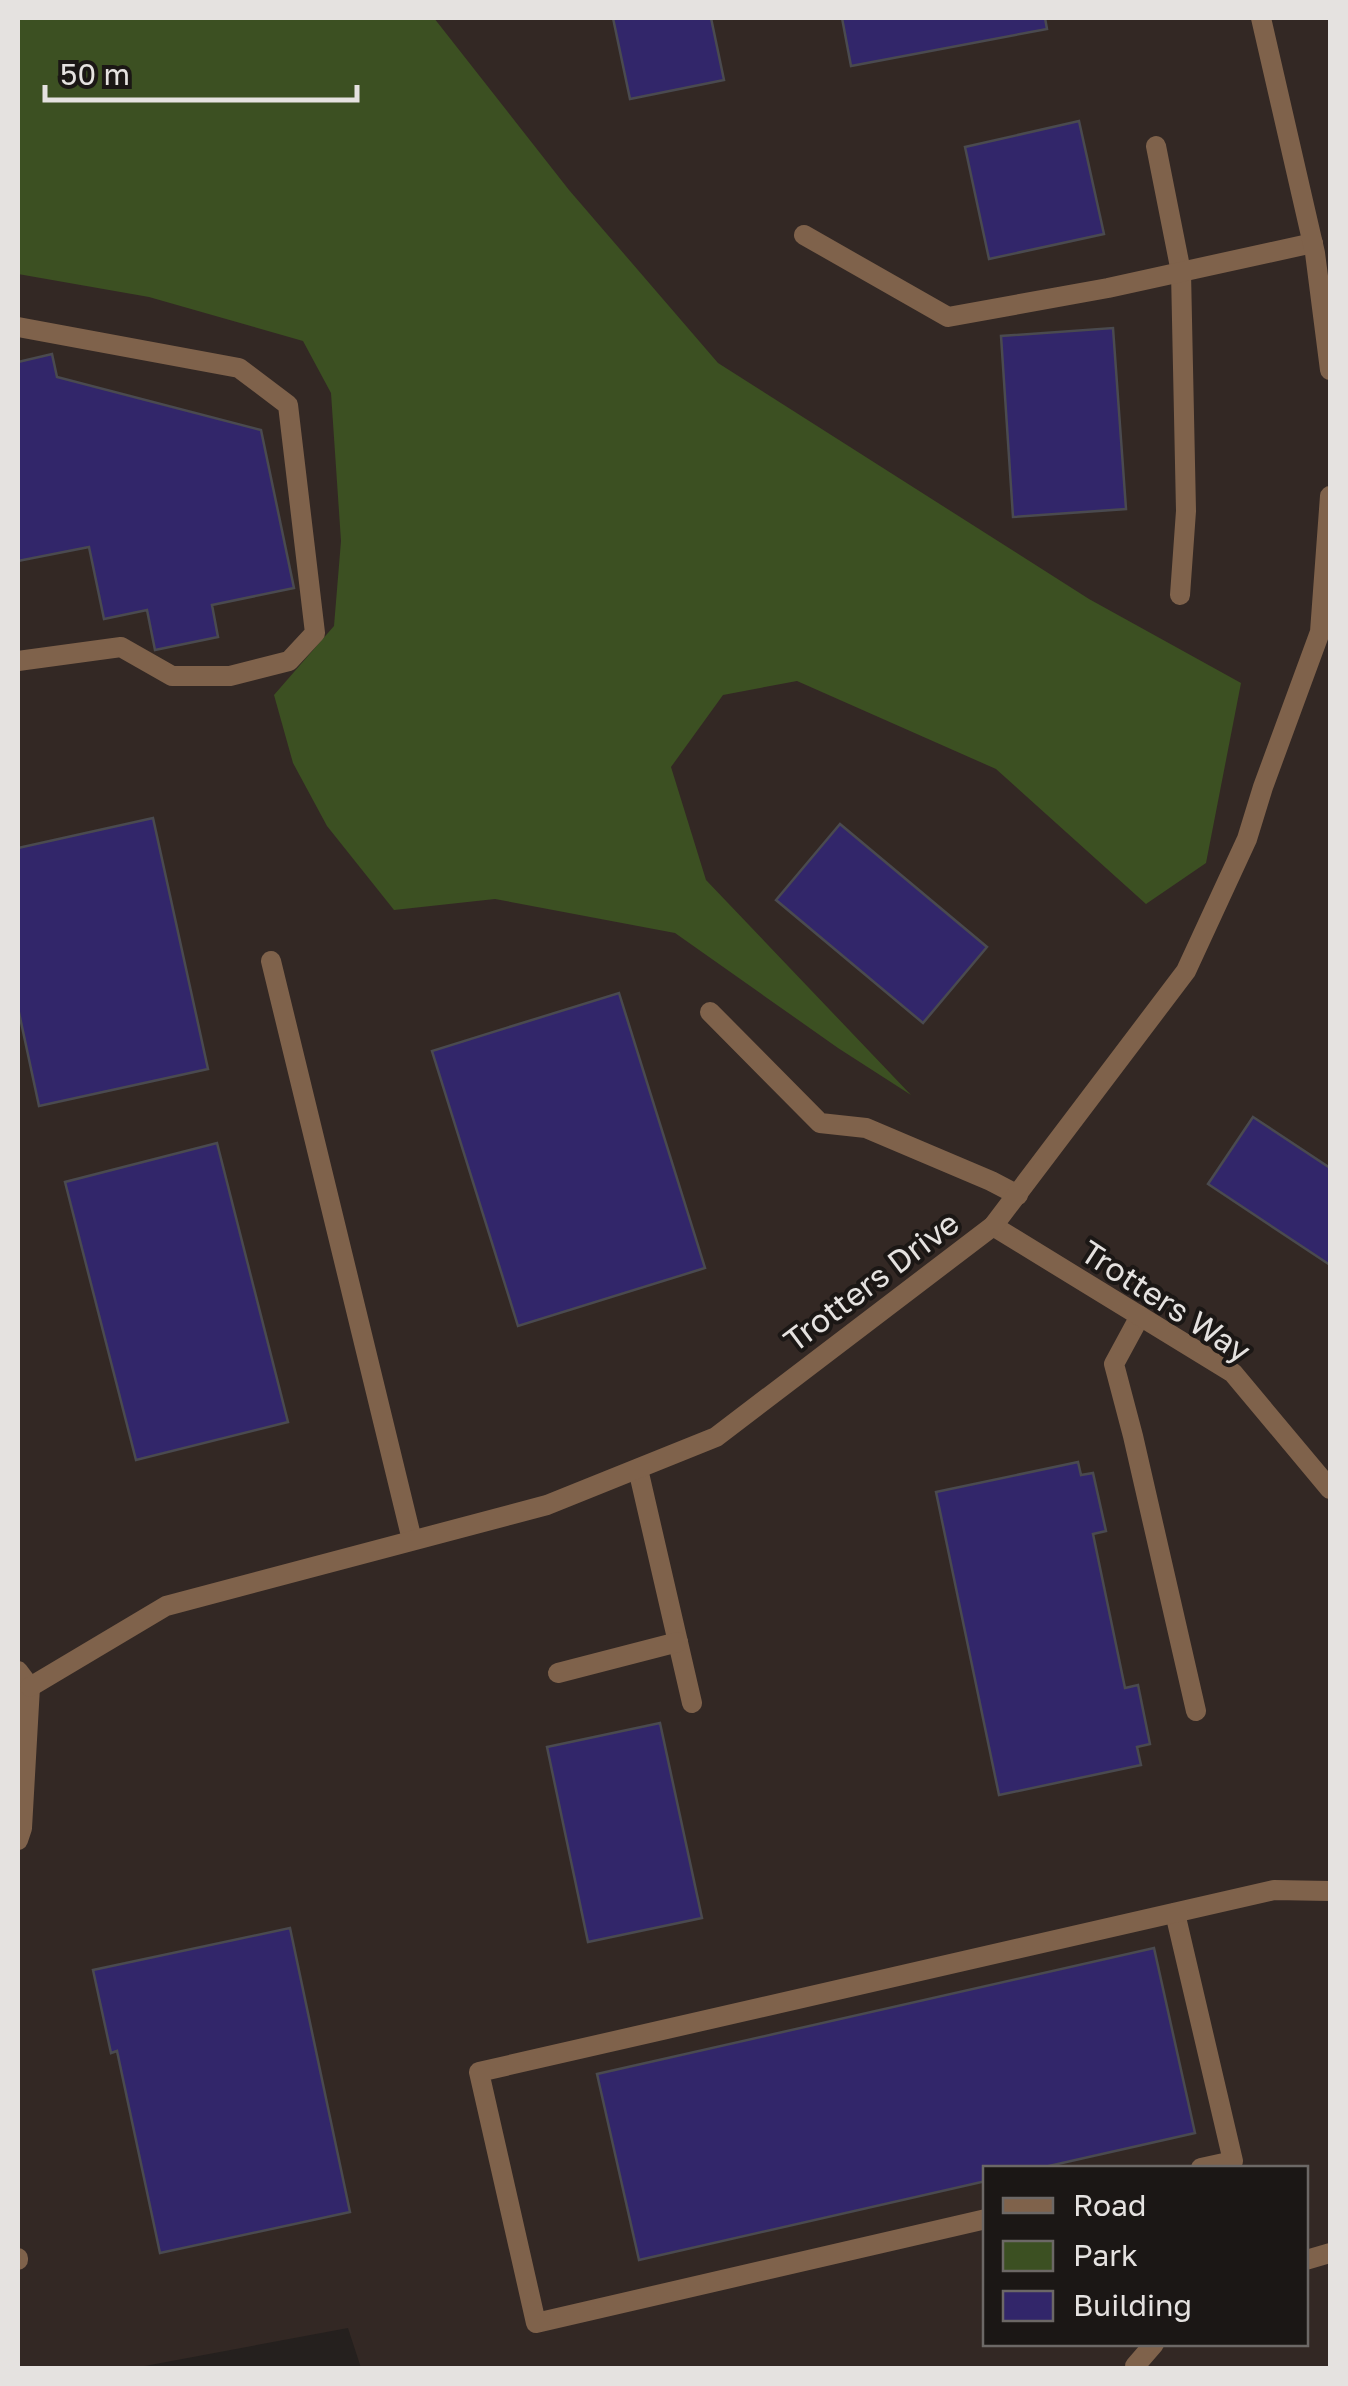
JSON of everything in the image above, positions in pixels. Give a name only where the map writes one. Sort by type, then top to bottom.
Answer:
[{"type":"street","points":[[1261,18],[1313,243],[1330,370]]},
{"type":"street","points":[[1156,146],[1181,272],[1186,511],[1180,595]]},
{"type":"street","points":[[804,235],[948,317],[1313,243]]},
{"type":"street","points":[[18,328],[239,368],[288,405],[315,632],[289,661],[230,676],[172,676],[121,647],[18,661]]},
{"type":"street","name":"Trotters Drive","points":[[22,1686],[166,1606],[547,1505],[716,1437],[992,1226],[1186,971],[1247,839],[1320,632],[1330,496]]},
{"type":"street","points":[[271,961],[412,1540]]},
{"type":"street","points":[[710,1012],[820,1122],[866,1128],[1018,1195]]},
{"type":"street","name":"Trotters Way","points":[[992,1226],[1233,1373],[1330,1490]]},
{"type":"street","points":[[1140,1316],[1114,1364],[1196,1711]]},
{"type":"street","points":[[638,1468],[692,1704]]},
{"type":"street","points":[[558,1673],[678,1642]]},
{"type":"street","points":[[18,1840],[22,1828],[22,1686]]},
{"type":"street","points":[[983,2220],[536,2323],[480,2072],[1274,1890],[1330,1891]]},
{"type":"street","points":[[1176,1913],[1234,2161],[1210,2166]]},
{"type":"street","points":[[1133,2368],[1152,2346]]},
{"type":"shaded area","points":[[18,18],[1330,18],[1330,2368],[361,2368],[348,2328],[134,2368],[18,2368]]},
{"type":"green space","points":[[18,18],[434,18],[569,190],[718,363],[1089,599],[1241,683],[1206,863],[1146,904],[996,769],[797,681],[723,695],[671,767],[706,880],[911,1095],[675,933],[495,899],[394,910],[327,826],[293,763],[274,695],[334,626],[341,541],[331,393],[303,341],[149,297],[18,274]]},
{"type":"building","points":[[613,18],[711,18],[724,80],[630,99]]},
{"type":"building","points":[[842,18],[1045,18],[1047,29],[851,66]]},
{"type":"building","points":[[1079,121],[1104,234],[989,259],[965,147]]},
{"type":"building","points":[[1113,328],[1126,509],[1013,517],[1001,336]]},
{"type":"building","points":[[52,354],[57,377],[261,430],[294,588],[212,605],[218,637],[155,650],[147,610],[104,619],[89,547],[18,561],[18,362]]},
{"type":"building","points":[[153,818],[208,1069],[39,1106],[18,1008],[18,848]]},
{"type":"building","points":[[840,824],[987,947],[923,1023],[776,900]]},
{"type":"building","points":[[619,993],[705,1268],[518,1326],[432,1051]]},
{"type":"building","points":[[1253,1117],[1330,1168],[1330,1265],[1208,1184]]},
{"type":"building","points":[[217,1143],[288,1422],[136,1460],[65,1182]]},
{"type":"building","points":[[1078,1462],[1081,1475],[1093,1473],[1106,1531],[1093,1534],[1125,1688],[1138,1685],[1150,1744],[1137,1747],[1141,1765],[999,1795],[936,1492]]},
{"type":"building","points":[[660,1723],[702,1918],[588,1942],[547,1747]]},
{"type":"building","points":[[290,1928],[350,2212],[160,2253],[117,2051],[111,2053],[93,1970]]},
{"type":"building","points":[[1154,1948],[1195,2133],[1049,2166],[983,2166],[983,2182],[639,2260],[597,2074]]}]
